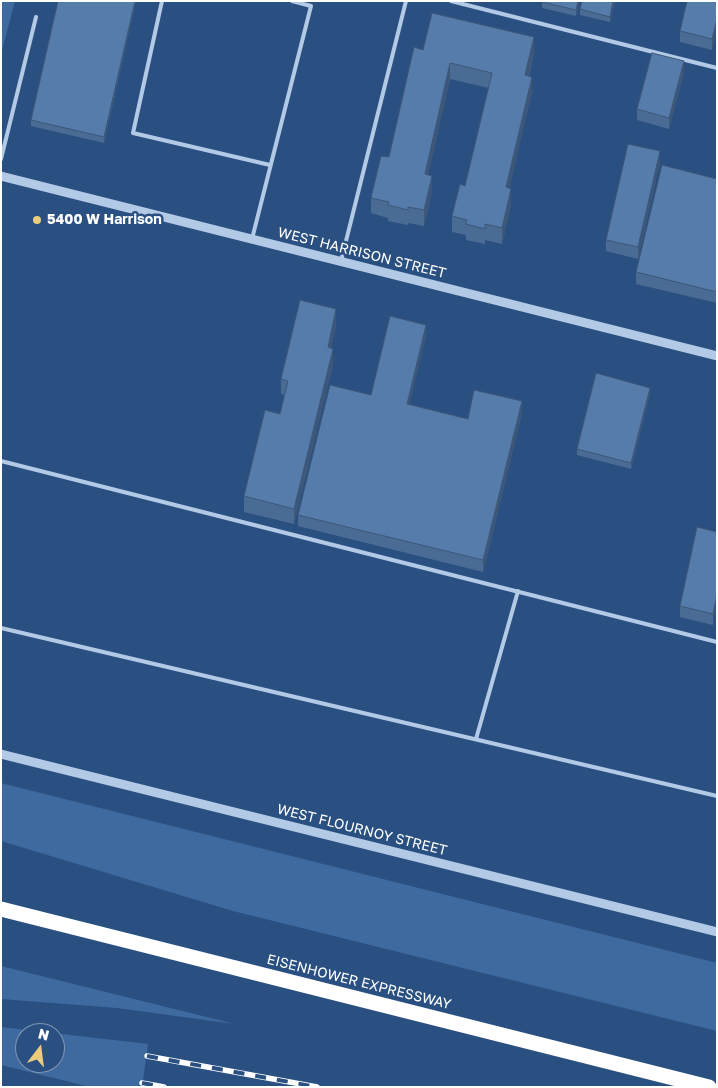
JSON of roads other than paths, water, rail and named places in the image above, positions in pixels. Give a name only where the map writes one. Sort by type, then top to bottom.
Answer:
[{"type":"highway","points":[[1,901],[35,918]]},
{"type":"highway","name":"EISENHOWER EXPRESSWAY","points":[[1,909],[709,1087]]},
{"type":"street","name":"WEST HARRISON STREET","points":[[1,176],[717,356]]},
{"type":"street","name":"WEST FLOURNOY STREET","points":[[1,754],[717,932]]},
{"type":"lane","points":[[162,1],[132,133],[270,165]]},
{"type":"lane","points":[[252,239],[311,6],[292,1]]},
{"type":"lane","points":[[341,261],[406,1]]},
{"type":"lane","points":[[451,1],[717,68]]},
{"type":"lane","points":[[1,159],[36,17]]},
{"type":"lane","points":[[1,461],[717,642]]},
{"type":"lane","points":[[476,739],[518,591]]},
{"type":"lane","points":[[1,628],[717,796]]},
{"type":"railway","points":[[147,1056],[317,1087]]},
{"type":"railway","points":[[142,1083],[164,1087]]},
{"type":"place","name":"5400 W Harrison","points":[[37,220]]}]
